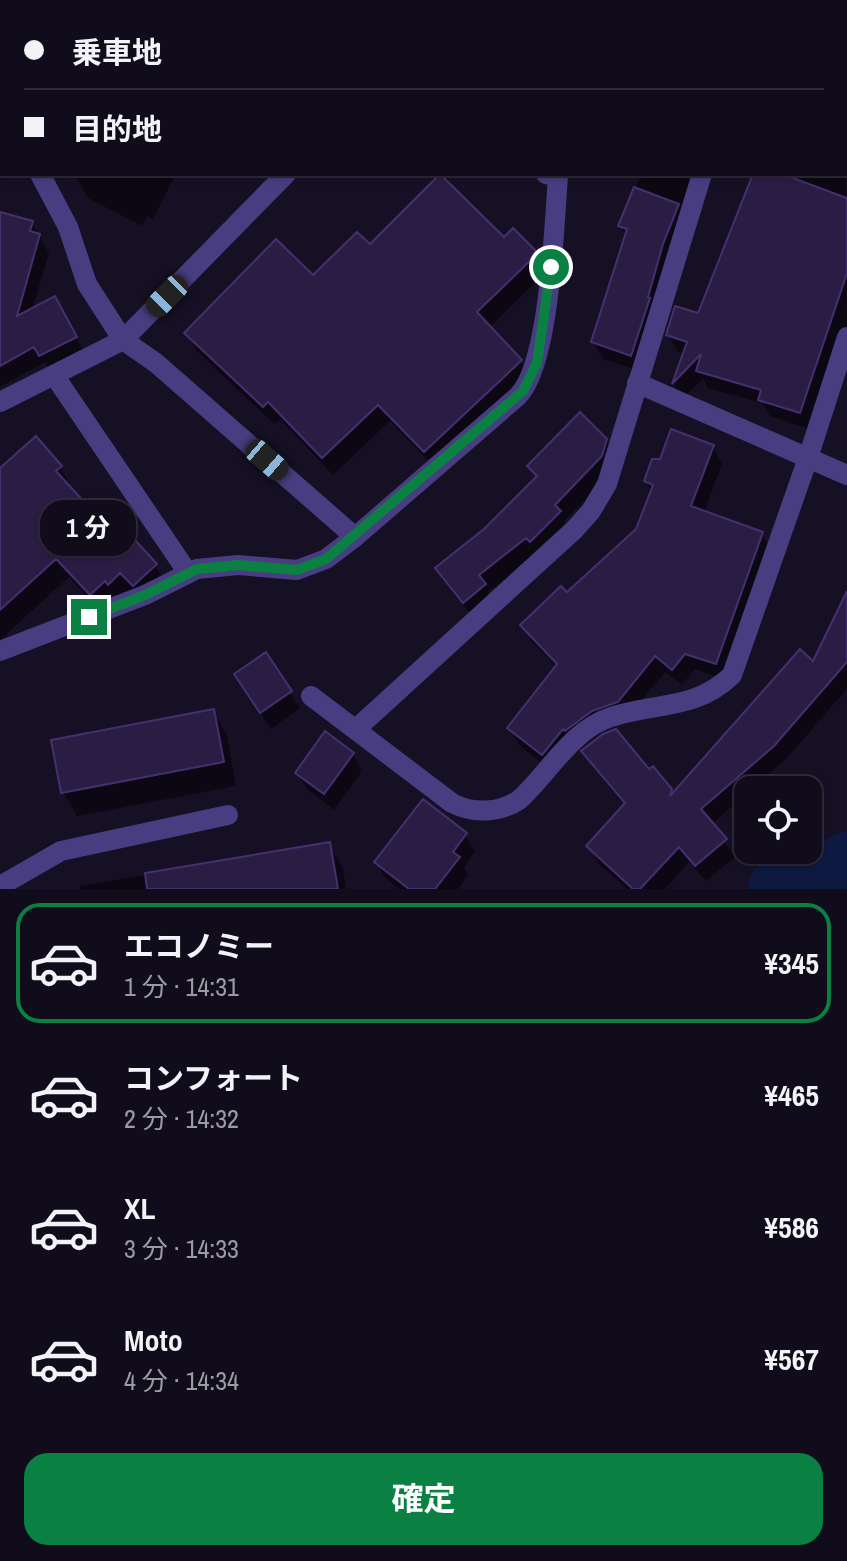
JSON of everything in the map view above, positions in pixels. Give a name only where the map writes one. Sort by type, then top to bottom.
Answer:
[{"type":"street","points":[[41,176],[68,227],[87,284],[123,340],[156,363],[355,537]]},
{"type":"street","points":[[0,402],[123,340],[284,176]]},
{"type":"street","points":[[0,651],[145,595],[188,573],[211,566],[238,565],[297,570],[326,559],[355,537],[518,396],[529,381],[537,363],[551,267],[558,177],[554,176]]},
{"type":"street","points":[[356,729],[591,511],[607,484],[701,176]]},
{"type":"street","points":[[311,696],[452,803],[476,811],[509,806],[519,800],[571,744],[609,717],[690,701],[708,694],[732,675],[847,337]]},
{"type":"street","points":[[54,375],[188,573]]},
{"type":"street","points":[[637,383],[847,475]]},
{"type":"street","points":[[0,886],[61,851],[228,815]]},
{"type":"building","points":[[438,176],[442,176],[504,237],[513,228],[538,253],[477,312],[522,360],[424,452],[378,405],[322,458],[268,402],[263,407],[184,333],[276,239],[313,275],[357,232],[370,244]]},
{"type":"building","points":[[752,176],[787,176],[847,198],[847,273],[800,413],[758,400],[761,390],[696,371],[701,354],[672,384],[687,342],[666,335],[675,306],[698,313]]},
{"type":"building","points":[[634,187],[679,204],[663,244],[631,356],[591,342],[627,229],[618,226]]},
{"type":"building","points":[[0,212],[33,221],[30,231],[40,234],[17,316],[55,296],[77,337],[39,356],[34,347],[0,366]]},
{"type":"building","points":[[580,412],[607,439],[602,456],[555,505],[561,511],[530,542],[526,538],[479,575],[486,584],[463,603],[435,568],[484,529],[537,476],[527,466]]},
{"type":"building","points":[[671,429],[714,445],[691,506],[763,532],[716,664],[685,654],[672,670],[655,656],[618,702],[592,711],[565,731],[563,729],[542,755],[507,728],[557,664],[520,625],[561,586],[567,592],[636,529],[653,485],[644,481],[652,459],[660,459]]},
{"type":"building","points":[[36,436],[62,466],[56,471],[116,537],[125,529],[157,564],[133,586],[120,573],[108,585],[105,581],[90,595],[56,559],[0,610],[0,468]]},
{"type":"building","points":[[847,591],[847,662],[774,746],[739,776],[734,776],[734,781],[701,809],[727,839],[695,866],[679,847],[640,889],[633,889],[586,846],[625,803],[581,751],[603,734],[616,729],[649,769],[653,766],[672,789],[670,796],[800,649],[813,661]]},
{"type":"building","points":[[266,652],[292,691],[260,713],[234,674]]},
{"type":"building","points":[[214,709],[224,762],[61,793],[51,740]]},
{"type":"building","points":[[325,731],[354,753],[324,794],[295,773]]},
{"type":"building","points":[[423,799],[467,833],[453,852],[460,857],[435,889],[409,889],[374,862]]},
{"type":"building","points":[[330,842],[338,889],[147,889],[145,873]]},
{"type":"waterway","points":[[781,889],[831,875],[847,865]]},
{"type":"route","points":[[89,617],[145,595],[197,569],[238,565],[297,570],[326,559],[523,391],[537,363],[551,267]]}]
